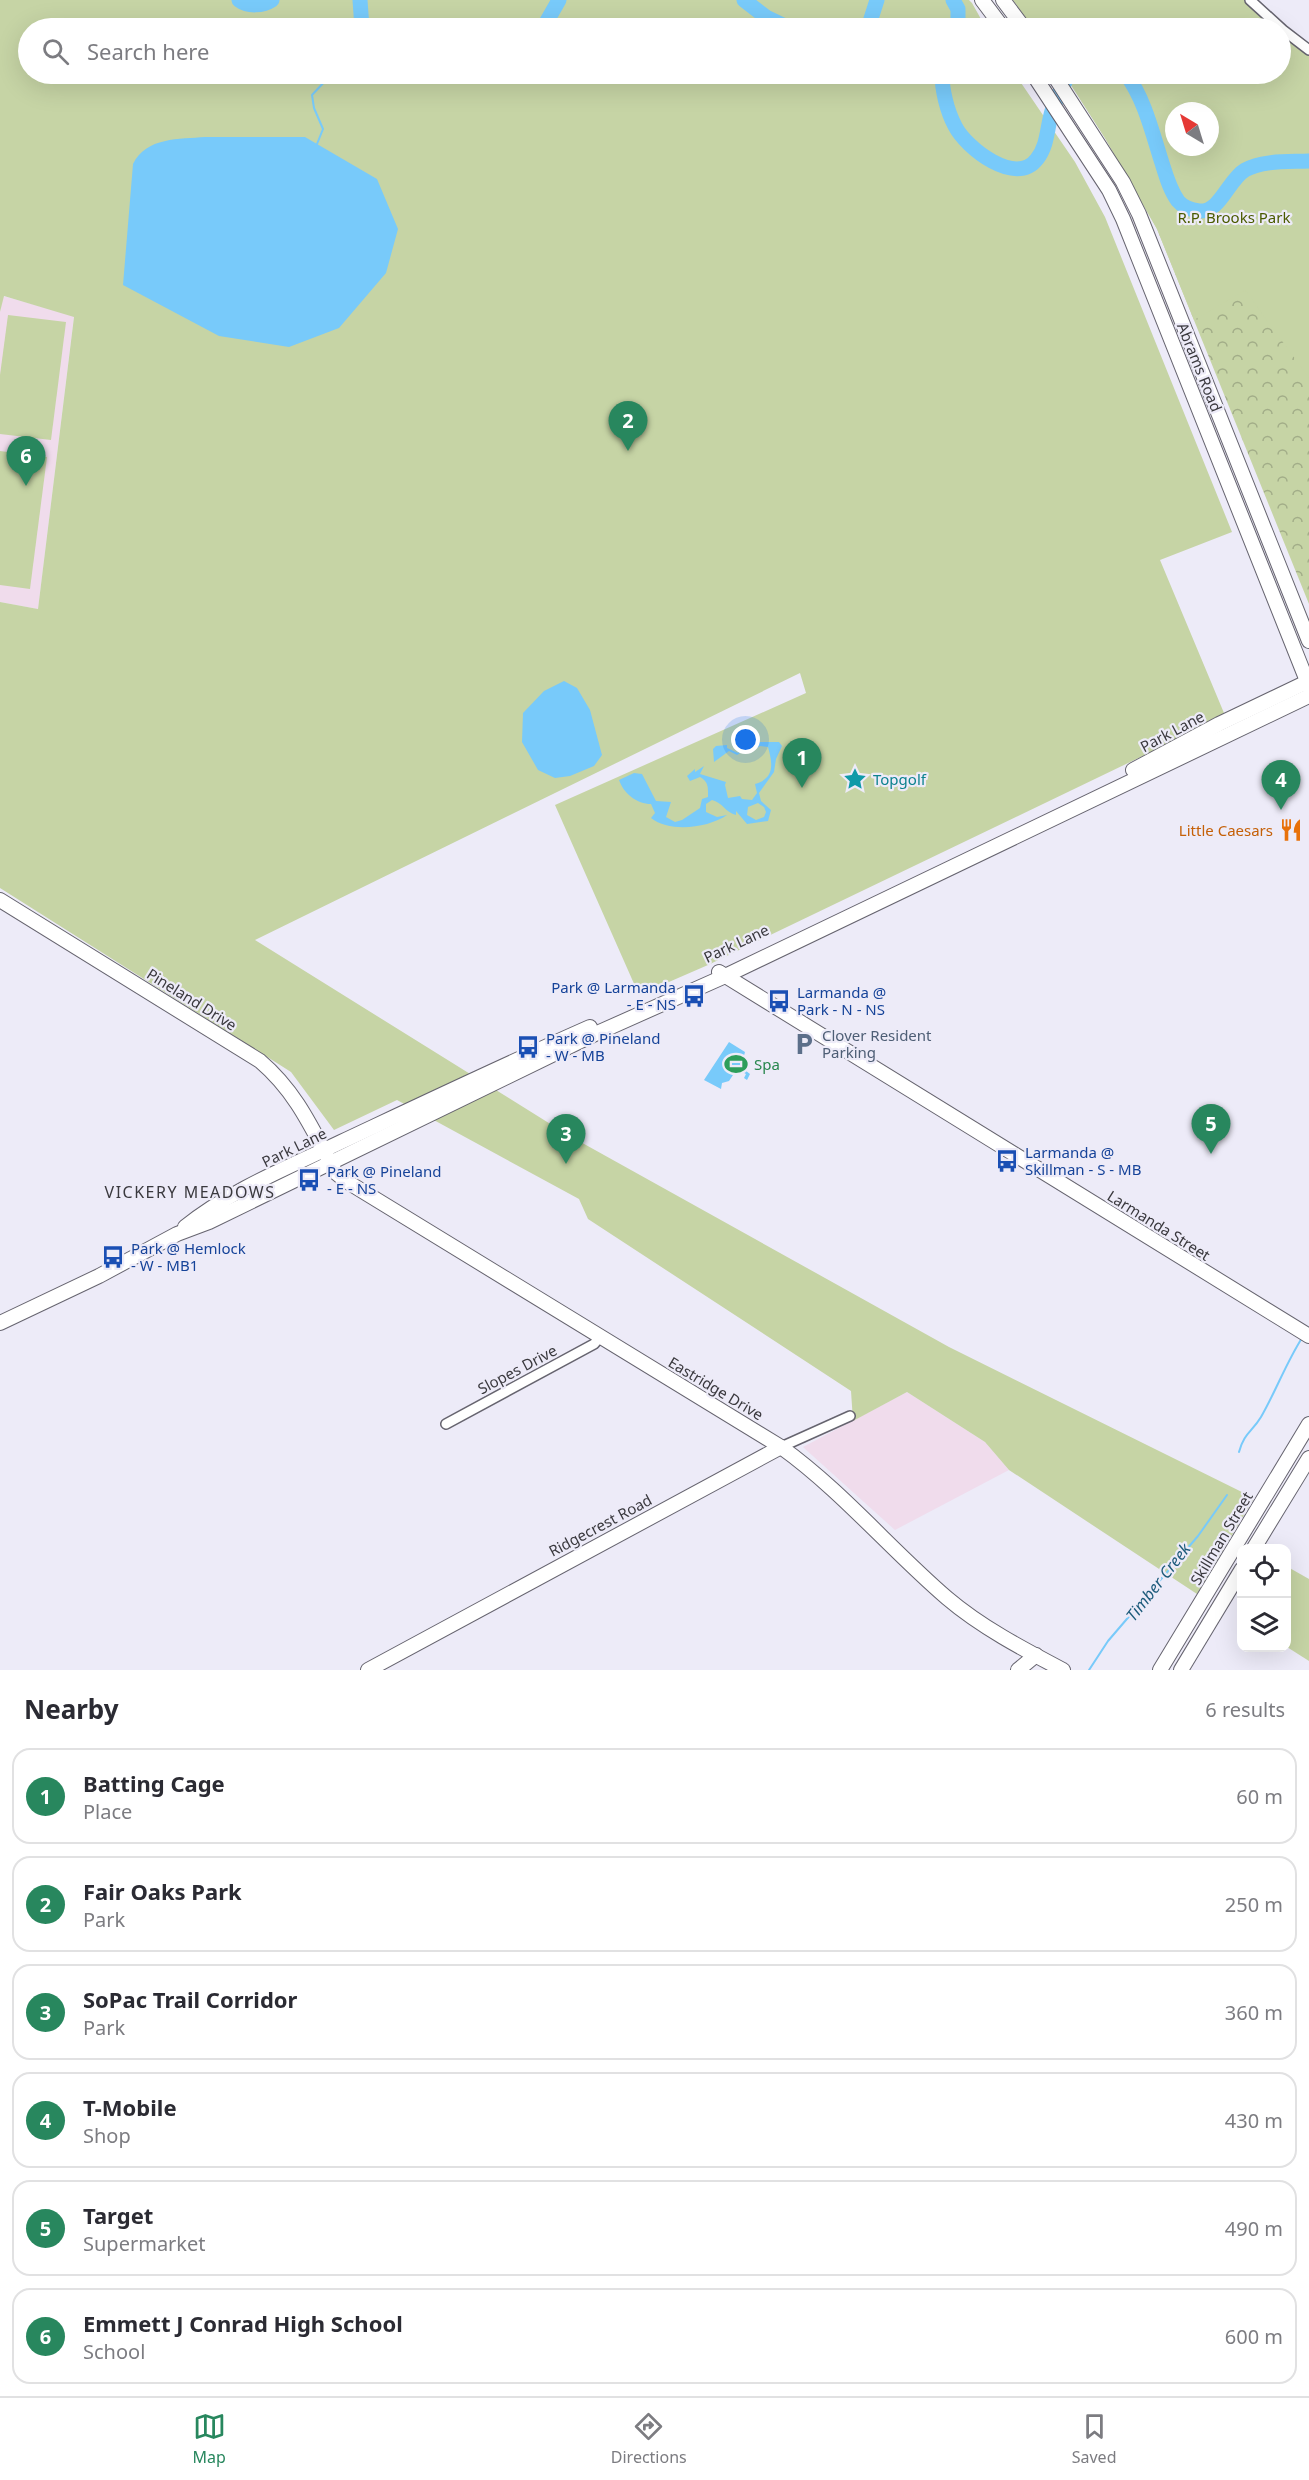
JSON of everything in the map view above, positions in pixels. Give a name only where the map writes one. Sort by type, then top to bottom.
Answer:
[{"type":"main road","points":[[982,0],[996,18]]},
{"type":"main road","points":[[1003,0],[1016,18]]},
{"type":"main road","name":"Abrams Road","points":[[1040,84],[1109,190],[1123,219],[1308,683]]},
{"type":"main road","name":"Abrams Road","points":[[1059,84],[1123,182],[1139,214],[1309,641]]},
{"type":"main road","name":"Park Lane","points":[[0,1323],[99,1276],[177,1234],[203,1213],[574,1039],[720,974],[1118,778],[1219,724],[1308,683]]},
{"type":"main road","name":"Park Lane","points":[[720,974],[744,967],[1309,696]]},
{"type":"main road","name":"Pineland Drive","points":[[0,900],[260,1061],[286,1085],[327,1156]]},
{"type":"main road","points":[[744,967],[745,983],[753,995]]},
{"type":"main road","name":"Larmanda Street","points":[[720,974],[1309,1336]]},
{"type":"main road","name":"Eastridge Drive","points":[[327,1156],[335,1172],[357,1188],[781,1447],[834,1492],[946,1596],[986,1626],[1063,1670]]},
{"type":"main road","name":"Skillman Street","points":[[1161,1670],[1309,1424]]},
{"type":"main road","name":"Ridgecrest Road","points":[[368,1670],[781,1447]]},
{"type":"main road","points":[[1256,1544],[1309,1458]]},
{"type":"main road","points":[[1181,1670],[1237,1577]]},
{"type":"main road","points":[[1018,1670],[1042,1658]]},
{"type":"street","points":[[1250,0],[1270,18]]},
{"type":"street","points":[[1291,36],[1309,50]]},
{"type":"street","name":"Slopes Drive","points":[[446,1424],[594,1344],[600,1337]]},
{"type":"street","name":"Ridgecrest Road","points":[[781,1447],[850,1416]]},
{"type":"shaded area","points":[[3,296],[74,316],[38,609],[0,602],[0,312]]},
{"type":"shaded area","points":[[907,1392],[985,1442],[1009,1470],[895,1530],[803,1447]]},
{"type":"green space","points":[[0,0],[969,0],[972,3],[980,18],[18,18],[18,84],[1022,84],[1075,162],[1105,217],[1232,532],[1160,560],[1224,713],[1151,752],[708,965],[639,995],[555,805],[806,693],[800,673],[255,940],[568,1135],[949,1347],[1254,1498],[1197,1594],[1009,1470],[985,1442],[907,1392],[853,1421],[851,1391],[588,1219],[579,1199],[397,1100],[334,1130],[291,1072],[0,888],[0,602],[38,609],[74,317],[4,296],[0,312]]},
{"type":"green space","points":[[1013,0],[1244,0],[1265,18],[1026,18]]},
{"type":"green space","name":"R.P. Brooks Park","points":[[1291,41],[1309,55],[1309,378],[1245,290],[1194,320],[1157,229],[1105,138],[1070,84],[1291,84]]},
{"type":"green space","points":[[1071,84],[1086,84],[1165,141],[1165,156],[1181,156],[1309,317],[1309,604],[1157,229]]},
{"type":"green space","points":[[8,315],[66,322],[51,440],[0,434],[0,375]]},
{"type":"green space","points":[[0,451],[47,457],[30,589],[0,585]]},
{"type":"green space","points":[[1291,1569],[1309,1579],[1309,1661],[1291,1650]]},
{"type":"water","points":[[305,137],[377,179],[398,229],[386,273],[339,328],[289,347],[219,336],[123,285],[133,164],[139,155],[155,144],[175,139]]},
{"type":"water","points":[[564,681],[577,688],[590,710],[602,755],[594,766],[570,776],[555,778],[538,770],[522,742],[523,713],[544,691]]},
{"type":"water","points":[[744,736],[756,742],[779,742],[782,746],[776,759],[774,772],[759,793],[761,801],[771,810],[768,821],[747,824],[736,811],[736,815],[712,800],[706,804],[706,812],[717,817],[727,815],[700,826],[668,826],[651,818],[655,813],[651,804],[632,797],[624,790],[619,780],[634,773],[642,774],[656,801],[671,802],[666,817],[675,822],[700,808],[702,799],[708,797],[705,781],[700,777],[690,781],[687,776],[695,769],[695,772],[704,766],[700,774],[726,782],[728,798],[740,796],[742,799],[752,800],[757,793],[755,784],[766,778],[771,769],[768,747],[757,748],[753,744],[737,755],[729,751],[714,762],[713,749],[716,746],[727,745],[727,748],[738,753],[748,742]],"holes":[[[758,803],[764,807],[766,812],[764,817],[756,820],[747,815],[748,807]]]},
{"type":"water","name":"Spa","points":[[729,1042],[745,1052],[741,1067],[750,1074],[747,1080],[744,1078],[746,1074],[737,1069],[729,1081],[722,1083],[721,1089],[704,1080]]},
{"type":"waterway","points":[[239,0],[256,5],[272,0]]},
{"type":"waterway","points":[[360,0],[361,18]]},
{"type":"waterway","points":[[549,18],[559,0]]},
{"type":"waterway","points":[[744,0],[768,18]]},
{"type":"waterway","points":[[871,18],[877,0]]},
{"type":"waterway","points":[[953,0],[958,9],[958,18]]},
{"type":"waterway","points":[[317,144],[323,129],[314,108],[312,95],[322,84]]},
{"type":"waterway","points":[[943,84],[947,107],[961,135],[992,161],[1017,169],[1028,167],[1041,154],[1050,117],[1064,84]]},
{"type":"waterway","points":[[1133,84],[1143,105],[1170,188],[1178,201],[1188,208],[1199,211],[1213,207],[1239,175],[1252,167],[1276,162],[1309,161]]},
{"type":"waterway","name":"Timber Creek","points":[[1239,1452],[1246,1437],[1261,1417],[1302,1338]]},
{"type":"waterway","name":"Timber Creek","points":[[1089,1670],[1108,1641],[1198,1536],[1227,1495]]},
{"type":"place","name":"Fair Oaks Park","points":[[628,451]]},
{"type":"place","name":"Emmett J Conrad High School","points":[[26,486]]},
{"type":"place","name":"Topgolf","points":[[855,779]]},
{"type":"place","name":"Batting Cage","points":[[802,788]]},
{"type":"place","name":"T-Mobile","points":[[1281,810]]},
{"type":"place","name":"Little Caesars","points":[[1291,830]]},
{"type":"place","name":"Park @ Larmanda - E - NS","points":[[694,996]]},
{"type":"place","name":"Larmanda @ Park - N - NS","points":[[779,1001]]},
{"type":"place","name":"Clover Resident Parking","points":[[804,1044]]},
{"type":"place","name":"Park @ Pineland - W - MB","points":[[528,1047]]},
{"type":"place","name":"Spa","points":[[736,1064]]},
{"type":"place","name":"Target","points":[[1211,1154]]},
{"type":"place","name":"Larmanda @ Skillman - S - MB","points":[[1007,1161]]},
{"type":"place","name":"SoPac Trail Corridor","points":[[566,1164]]},
{"type":"place","name":"Park @ Pineland - E - NS","points":[[309,1180]]},
{"type":"place","name":"Park @ Hemlock - W - MB1","points":[[113,1257]]},
{"type":"district","name":"VICKERY MEADOWS","points":[[190,1192]]}]
